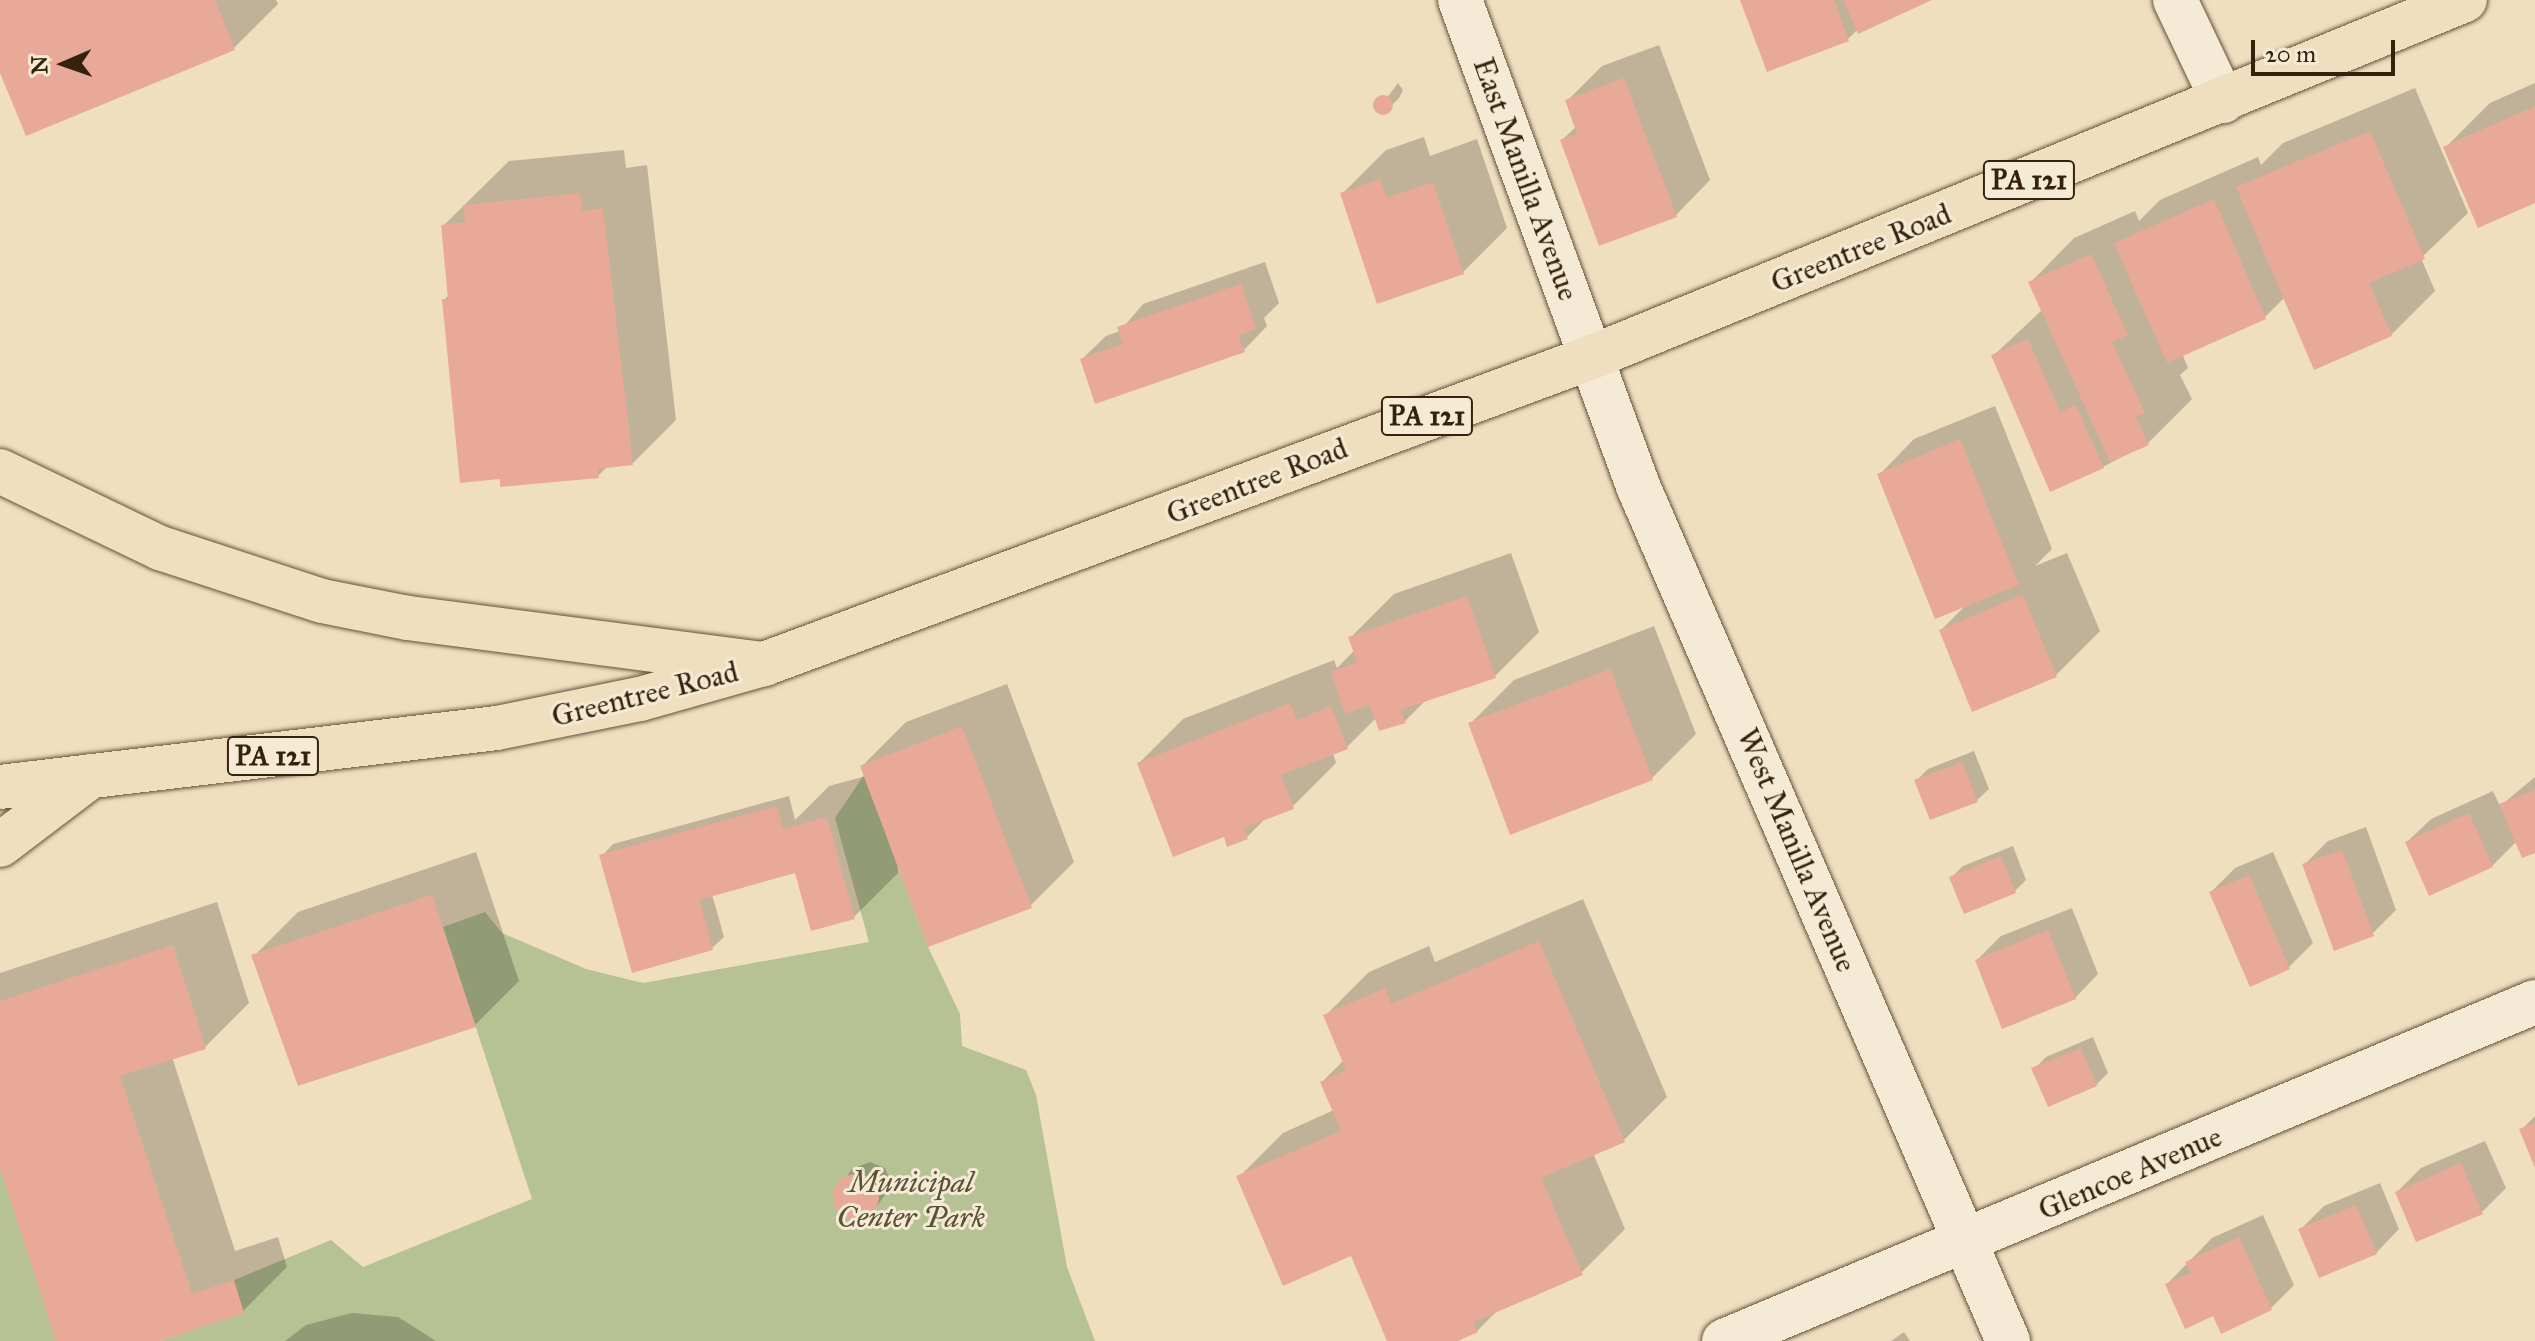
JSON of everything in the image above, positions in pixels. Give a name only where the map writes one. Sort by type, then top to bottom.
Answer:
[{"type":"main road","name":"Greentree Road","points":[[0,787],[497,728],[640,699],[764,664],[1592,357],[2465,0]]},
{"type":"main road","points":[[0,471],[160,548],[322,601],[408,618],[764,664]]},
{"type":"main road","points":[[0,845],[91,776]]},
{"type":"street","name":"East Manilla Avenue","points":[[1460,0],[1592,357]]},
{"type":"street","points":[[2175,0],[2223,101]]},
{"type":"street","name":"West Manilla Avenue","points":[[1592,357],[1638,486],[1772,788],[1963,1244],[2008,1341]]},
{"type":"street","name":"Glencoe Avenue","points":[[1724,1341],[1963,1244],[2535,1002]]},
{"type":"green space","name":"Municipal Center Park","points":[[864,775],[928,947],[960,1014],[962,1046],[1026,1070],[1036,1095],[1067,1267],[1095,1341],[160,1341],[183,1333],[234,1280],[331,1240],[363,1267],[532,1199],[443,927],[485,912],[502,933],[586,969],[643,983],[869,942],[835,818]]},
{"type":"green space","points":[[0,1159],[84,1341],[0,1341]]},
{"type":"building","points":[[0,0],[215,0],[235,50],[26,136],[0,73]]},
{"type":"building","points":[[1740,0],[1834,0],[1849,41],[1767,72]]},
{"type":"building","points":[[1843,0],[1932,0],[1858,34]]},
{"type":"building","points":[[1624,78],[1677,217],[1599,246],[1560,140],[1577,134],[1565,100]]},
{"type":"building","points":[[1383,95],[1390,98],[1393,105],[1390,112],[1383,115],[1376,112],[1373,105],[1376,98]]},
{"type":"building","points":[[2535,106],[2535,203],[2478,228],[2443,147]]},
{"type":"building","points":[[2370,131],[2425,259],[2369,283],[2392,336],[2314,370],[2236,187]]},
{"type":"building","points":[[1380,179],[1387,198],[1433,182],[1464,274],[1377,304],[1340,193]]},
{"type":"building","points":[[580,193],[582,211],[603,208],[633,465],[598,469],[599,478],[500,487],[500,479],[460,483],[442,299],[448,299],[441,225],[465,222],[463,205]]},
{"type":"building","points":[[2214,199],[2266,319],[2167,363],[2114,243]]},
{"type":"building","points":[[2091,254],[2128,335],[2112,342],[2145,413],[2136,417],[2149,445],[2110,462],[2028,282]]},
{"type":"building","points":[[1241,284],[1256,329],[1238,335],[1245,352],[1095,404],[1080,359],[1123,344],[1117,327]]},
{"type":"building","points":[[2028,339],[2060,412],[2076,405],[2104,468],[2050,492],[1991,355]]},
{"type":"building","points":[[1960,439],[2019,585],[1935,619],[1877,474]]},
{"type":"building","points":[[2023,595],[2057,677],[1972,712],[1939,630]]},
{"type":"building","points":[[1467,596],[1496,678],[1400,710],[1406,723],[1379,731],[1370,705],[1345,714],[1331,672],[1357,662],[1348,637]]},
{"type":"building","points":[[1610,669],[1653,780],[1510,835],[1468,723]]},
{"type":"building","points":[[1290,703],[1297,720],[1331,706],[1348,749],[1281,775],[1294,809],[1244,828],[1248,839],[1227,847],[1224,837],[1173,857],[1137,763]]},
{"type":"building","points":[[962,726],[1032,908],[928,947],[860,766]]},
{"type":"building","points":[[1962,762],[1978,802],[1930,820],[1914,780]]},
{"type":"building","points":[[2535,790],[2535,853],[2522,858],[2499,804]]},
{"type":"building","points":[[777,806],[783,829],[827,817],[855,919],[811,931],[795,873],[699,900],[713,950],[632,973],[599,855]]},
{"type":"building","points":[[2469,813],[2493,867],[2429,896],[2405,842]]},
{"type":"building","points":[[2342,850],[2374,936],[2334,951],[2302,864]]},
{"type":"building","points":[[2001,856],[2016,893],[1964,914],[1949,877]]},
{"type":"building","points":[[2249,875],[2290,969],[2250,987],[2209,892]]},
{"type":"building","points":[[432,895],[476,1027],[298,1086],[251,955]]},
{"type":"building","points":[[2048,930],[2076,999],[2002,1029],[1975,960]]},
{"type":"building","points":[[1539,941],[1625,1142],[1541,1178],[1583,1275],[1474,1322],[1478,1332],[1458,1341],[1387,1341],[1351,1256],[1283,1286],[1236,1176],[1341,1131],[1320,1082],[1346,1070],[1323,1015],[1385,988],[1391,1004]]},
{"type":"building","points":[[173,945],[206,1049],[120,1076],[192,1294],[234,1280],[244,1313],[160,1341],[56,1341],[0,1168],[0,1001]]},
{"type":"building","points":[[2081,1048],[2097,1086],[2048,1107],[2031,1068]]},
{"type":"building","points":[[2535,1123],[2535,1168],[2519,1129]]},
{"type":"building","points":[[2461,1163],[2483,1214],[2416,1242],[2395,1192]]},
{"type":"building","points":[[856,1174],[872,1181],[879,1197],[872,1213],[856,1220],[840,1213],[833,1197],[840,1181]]},
{"type":"building","points":[[2356,1205],[2377,1254],[2319,1278],[2298,1229]]},
{"type":"building","points":[[2239,1237],[2272,1310],[2221,1334],[2213,1316],[2185,1329],[2165,1284],[2191,1273],[2185,1262]]}]
